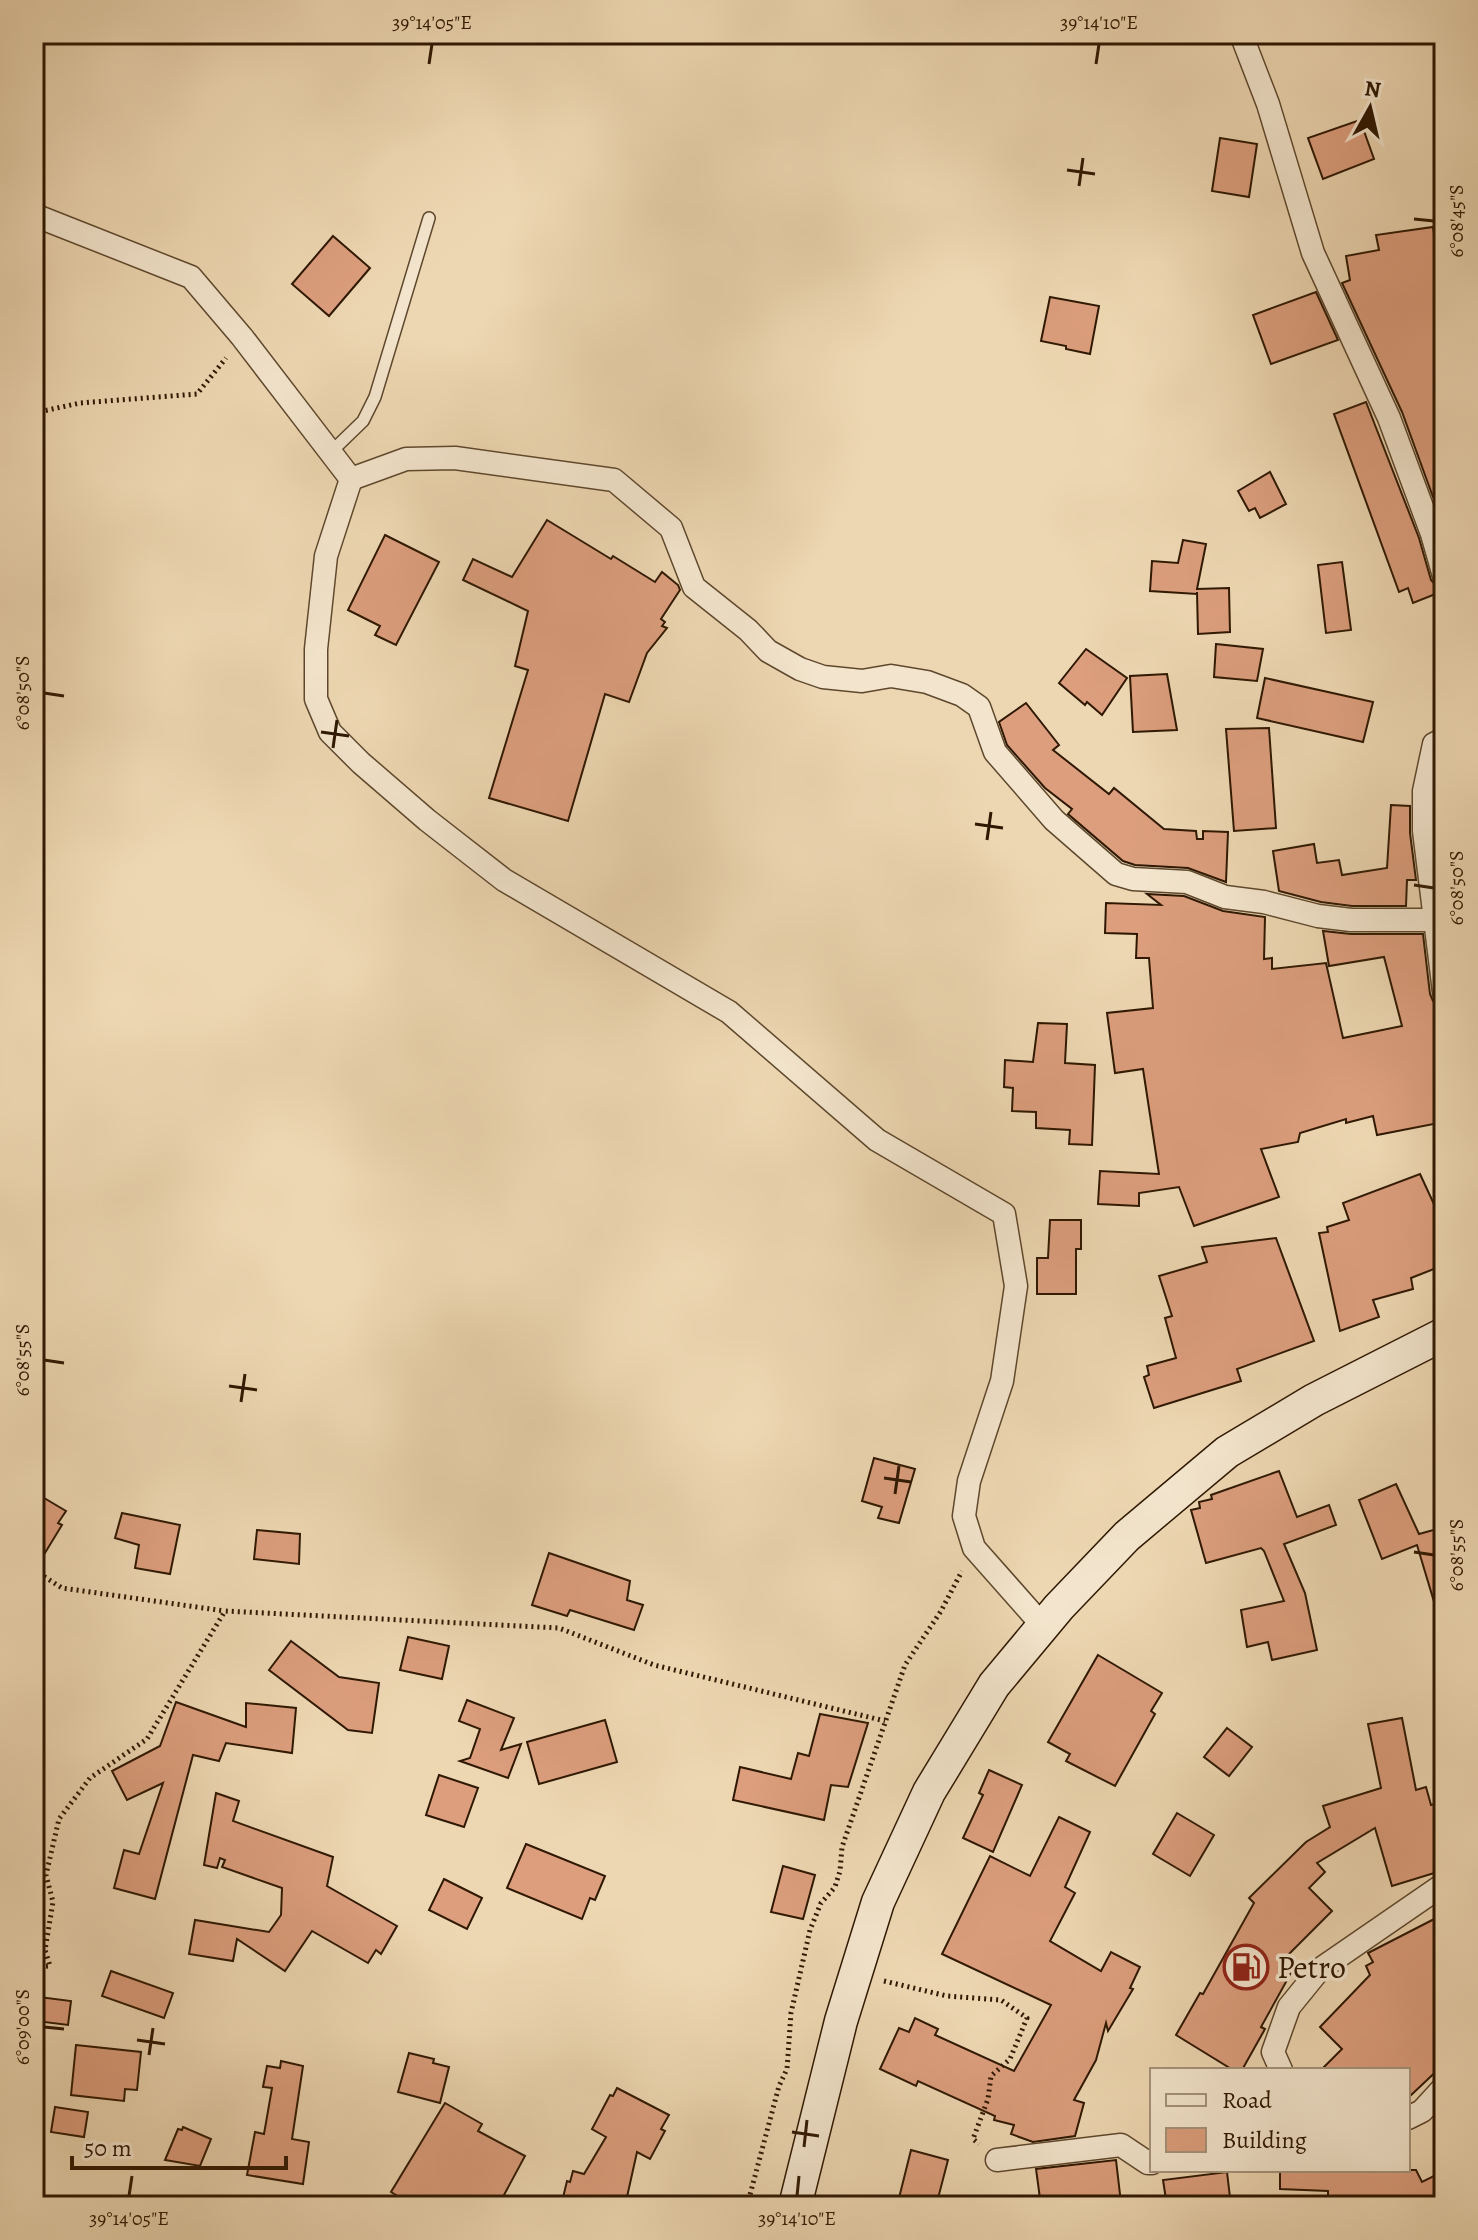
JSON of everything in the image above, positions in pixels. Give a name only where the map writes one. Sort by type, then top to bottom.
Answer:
[{"type":"main road","points":[[795,2206],[841,2021],[878,1902],[929,1792],[994,1685],[1043,1626],[1127,1536],[1227,1452],[1314,1400],[1444,1334]]},
{"type":"street","points":[[1241,34],[1268,104],[1313,253],[1389,418],[1432,534],[1444,576]]},
{"type":"street","points":[[34,215],[191,277],[242,337],[351,479]]},
{"type":"street","points":[[351,479],[406,459],[455,458],[614,480],[671,528],[694,587],[748,630],[768,651],[800,669],[823,677],[862,681],[891,676],[927,682],[962,695],[979,707],[995,752],[1054,820],[1116,874],[1133,879],[1187,882],[1225,897],[1264,902],[1318,916],[1351,920],[1434,920]]},
{"type":"street","points":[[351,479],[326,556],[316,649],[316,699],[330,732],[416,810],[504,880],[729,1012],[877,1140],[1004,1214],[1016,1286],[1002,1381],[969,1481],[964,1516],[974,1548],[1043,1626]]},
{"type":"street","points":[[1444,739],[1434,744],[1424,791],[1424,831],[1444,992]]},
{"type":"street","points":[[1280,2068],[1273,2052],[1289,2007],[1319,1970],[1444,1884]]},
{"type":"street","points":[[1410,2117],[1422,2111],[1444,2087]]},
{"type":"street","points":[[997,2160],[1121,2145],[1150,2163]]},
{"type":"lane","points":[[331,452],[363,421],[375,397],[429,218]]},
{"type":"path","points":[[34,413],[80,403],[197,394],[242,337]]},
{"type":"path","points":[[747,2206],[779,2086],[787,2069],[791,2013],[810,1930],[821,1903],[835,1887],[842,1847],[905,1665],[941,1611],[974,1548]]},
{"type":"path","points":[[34,1570],[62,1588],[225,1611],[559,1628],[654,1665],[885,1721]]},
{"type":"path","points":[[34,1967],[50,1966],[45,1950],[53,1902],[46,1875],[59,1819],[90,1778],[147,1739],[225,1611]]},
{"type":"path","points":[[34,1873],[46,1875]]},
{"type":"path","points":[[856,1974],[947,1996],[1001,2000],[1027,2018],[1010,2059],[991,2076],[988,2099],[973,2139],[997,2160]]},
{"type":"building","points":[[1360,120],[1374,159],[1323,179],[1308,138]]},
{"type":"building","points":[[1220,138],[1257,144],[1249,197],[1212,191]]},
{"type":"building","points":[[1433,227],[1444,298],[1444,496],[1433,497],[1402,412],[1342,283],[1350,280],[1346,256],[1379,250],[1376,235]]},
{"type":"building","points":[[333,236],[370,268],[329,316],[292,284]]},
{"type":"building","points":[[1316,292],[1338,340],[1271,364],[1253,315]]},
{"type":"building","points":[[1050,297],[1099,306],[1090,354],[1041,341]]},
{"type":"building","points":[[1366,402],[1419,538],[1431,580],[1438,588],[1438,593],[1413,603],[1408,588],[1399,592],[1334,414]]},
{"type":"building","points":[[1270,472],[1286,504],[1260,518],[1255,508],[1249,511],[1238,491]]},
{"type":"building","points":[[547,520],[655,582],[662,572],[680,590],[661,619],[665,622],[662,626],[667,628],[647,653],[629,702],[605,694],[568,821],[489,798],[528,670],[515,666],[528,611],[463,580],[473,559],[512,577]]},
{"type":"building","points":[[385,535],[439,562],[396,645],[375,635],[380,626],[348,610]]},
{"type":"building","points":[[1183,540],[1206,544],[1197,589],[1229,588],[1230,632],[1198,634],[1197,592],[1150,591],[1152,561],[1178,563]]},
{"type":"building","points":[[1342,562],[1351,630],[1326,633],[1318,565]]},
{"type":"building","points":[[1216,644],[1263,649],[1257,681],[1214,677]]},
{"type":"building","points":[[1086,649],[1127,678],[1102,715],[1059,683]]},
{"type":"building","points":[[1167,674],[1177,730],[1133,732],[1130,676]]},
{"type":"building","points":[[1265,678],[1373,702],[1363,742],[1257,718]]},
{"type":"building","points":[[1026,703],[1059,745],[1053,750],[1109,794],[1114,788],[1164,829],[1196,831],[1197,839],[1203,839],[1203,831],[1228,832],[1226,882],[1188,868],[1135,865],[1123,861],[1068,814],[1072,809],[1045,788],[1007,745],[999,722]]},
{"type":"building","points":[[1269,728],[1276,828],[1234,831],[1226,729]]},
{"type":"building","points":[[1391,805],[1410,806],[1416,880],[1407,880],[1406,906],[1352,906],[1279,891],[1273,851],[1314,844],[1317,863],[1339,860],[1342,875],[1387,868]]},
{"type":"building","points":[[1147,894],[1184,896],[1223,911],[1265,917],[1264,959],[1272,958],[1272,969],[1326,963],[1343,1038],[1402,1026],[1384,957],[1329,966],[1323,931],[1423,934],[1430,994],[1433,1001],[1444,1006],[1444,1033],[1438,1035],[1444,1066],[1444,1122],[1377,1135],[1373,1116],[1346,1123],[1346,1119],[1300,1133],[1298,1142],[1261,1149],[1279,1197],[1194,1226],[1179,1187],[1139,1193],[1139,1206],[1098,1204],[1100,1171],[1159,1174],[1143,1069],[1115,1073],[1107,1013],[1153,1008],[1149,958],[1136,958],[1137,934],[1105,933],[1106,903],[1161,905]]},
{"type":"building","points":[[1038,1023],[1067,1024],[1065,1063],[1095,1065],[1092,1145],[1069,1144],[1070,1130],[1036,1128],[1036,1112],[1012,1111],[1013,1088],[1004,1087],[1005,1060],[1033,1062]]},
{"type":"building","points":[[1420,1174],[1439,1215],[1444,1213],[1444,1265],[1411,1278],[1413,1289],[1373,1300],[1379,1317],[1340,1331],[1319,1233],[1328,1232],[1327,1227],[1349,1220],[1343,1203]]},
{"type":"building","points":[[1050,1220],[1081,1220],[1081,1249],[1076,1249],[1076,1294],[1037,1294],[1037,1258],[1048,1258]]},
{"type":"building","points":[[1276,1238],[1314,1341],[1237,1369],[1241,1381],[1154,1408],[1144,1377],[1149,1375],[1147,1366],[1176,1358],[1165,1318],[1172,1316],[1159,1276],[1207,1262],[1202,1247]]},
{"type":"building","points":[[874,1458],[915,1469],[899,1523],[878,1518],[882,1507],[862,1501]]},
{"type":"building","points":[[1279,1471],[1297,1517],[1329,1505],[1336,1525],[1284,1544],[1305,1593],[1317,1650],[1272,1660],[1268,1642],[1247,1647],[1241,1610],[1284,1601],[1264,1551],[1261,1548],[1206,1563],[1191,1510],[1200,1508],[1199,1502],[1212,1499],[1211,1495]]},
{"type":"building","points":[[1396,1484],[1419,1534],[1444,1527],[1444,1614],[1438,1615],[1417,1545],[1382,1559],[1359,1500]]},
{"type":"building","points":[[34,1492],[66,1511],[58,1523],[62,1525],[34,1571]]},
{"type":"building","points":[[122,1513],[180,1525],[170,1574],[135,1568],[139,1545],[115,1538]]},
{"type":"building","points":[[257,1530],[300,1534],[299,1564],[254,1559]]},
{"type":"building","points":[[549,1553],[630,1581],[627,1600],[643,1605],[634,1630],[570,1610],[567,1616],[532,1605]]},
{"type":"building","points":[[408,1637],[449,1646],[442,1679],[400,1670]]},
{"type":"building","points":[[291,1641],[339,1677],[379,1683],[372,1733],[348,1730],[269,1670]]},
{"type":"building","points":[[1098,1655],[1162,1693],[1151,1711],[1155,1714],[1115,1786],[1066,1761],[1070,1754],[1048,1742]]},
{"type":"building","points":[[467,1700],[514,1718],[501,1750],[521,1744],[508,1778],[460,1761],[470,1758],[480,1729],[459,1721]]},
{"type":"building","points":[[176,1702],[246,1727],[246,1703],[296,1708],[292,1753],[226,1743],[219,1761],[193,1755],[155,1899],[114,1888],[124,1850],[139,1854],[163,1783],[127,1800],[112,1771],[160,1746]]},
{"type":"building","points":[[820,1714],[868,1723],[848,1787],[831,1785],[824,1820],[733,1800],[740,1767],[791,1779],[798,1753],[809,1756]]},
{"type":"building","points":[[1402,1718],[1416,1790],[1426,1787],[1431,1805],[1444,1801],[1444,1870],[1392,1886],[1375,1828],[1317,1863],[1325,1872],[1309,1888],[1332,1911],[1285,1958],[1296,1964],[1261,2027],[1265,2029],[1243,2068],[1230,2068],[1176,2035],[1254,1903],[1249,1898],[1306,1842],[1330,1827],[1323,1806],[1381,1788],[1368,1724]]},
{"type":"building","points":[[605,1720],[617,1762],[539,1784],[527,1742]]},
{"type":"building","points":[[1227,1728],[1252,1747],[1229,1776],[1204,1757]]},
{"type":"building","points":[[989,1770],[1022,1785],[993,1852],[963,1838],[983,1795],[979,1793]]},
{"type":"building","points":[[439,1775],[478,1788],[464,1827],[426,1815]]},
{"type":"building","points":[[216,1793],[239,1801],[233,1821],[333,1857],[327,1886],[397,1926],[381,1954],[376,1950],[368,1963],[312,1931],[285,1971],[237,1939],[233,1961],[189,1954],[195,1920],[269,1932],[281,1915],[282,1888],[222,1867],[225,1860],[220,1858],[217,1868],[204,1865]]},
{"type":"building","points":[[1177,1813],[1214,1835],[1190,1876],[1153,1854]]},
{"type":"building","points":[[1059,1817],[1090,1832],[1065,1887],[1075,1893],[1050,1941],[1101,1971],[1111,1952],[1140,1967],[1130,1988],[1133,1989],[1108,2031],[1106,2023],[1096,2060],[1074,2100],[1084,2103],[1075,2136],[1033,2142],[1011,2134],[1014,2125],[994,2120],[995,2116],[918,2081],[916,2086],[880,2069],[899,2028],[909,2032],[915,2018],[938,2029],[935,2035],[1014,2071],[1051,2005],[942,1954],[990,1856],[1030,1876]]},
{"type":"building","points":[[526,1844],[605,1876],[595,1900],[590,1898],[582,1919],[507,1888]]},
{"type":"building","points":[[783,1866],[815,1875],[803,1919],[771,1912]]},
{"type":"building","points":[[444,1879],[482,1898],[467,1929],[429,1910]]},
{"type":"building","points":[[1444,1914],[1444,2064],[1410,2096],[1410,2068],[1323,2068],[1342,2049],[1320,2027],[1370,1975],[1366,1966],[1373,1962],[1368,1953]]},
{"type":"building","points":[[111,1971],[173,1993],[164,2018],[102,1996]]},
{"type":"building","points":[[39,1997],[71,2001],[68,2025],[36,2021]]},
{"type":"building","points":[[76,2045],[141,2052],[137,2090],[125,2089],[124,2101],[71,2095]]},
{"type":"building","points":[[409,2053],[434,2059],[433,2063],[449,2067],[440,2103],[398,2092]]},
{"type":"building","points":[[281,2061],[303,2066],[292,2139],[309,2142],[303,2184],[247,2175],[255,2132],[264,2134],[272,2088],[263,2087],[267,2066],[280,2068]]},
{"type":"building","points":[[617,2088],[669,2115],[661,2129],[665,2131],[650,2159],[637,2152],[627,2197],[631,2199],[630,2206],[561,2206],[567,2181],[570,2182],[573,2171],[584,2174],[606,2137],[592,2129]]},
{"type":"building","points":[[445,2103],[482,2124],[478,2131],[525,2156],[498,2206],[414,2206],[391,2192]]},
{"type":"building","points":[[55,2107],[88,2112],[84,2137],[51,2132]]},
{"type":"building","points":[[183,2127],[211,2139],[200,2166],[165,2160],[178,2129],[182,2130]]},
{"type":"building","points":[[911,2150],[948,2160],[936,2206],[897,2206]]},
{"type":"building","points":[[1116,2160],[1121,2203],[1041,2206],[1036,2169]]},
{"type":"building","points":[[1416,2170],[1422,2182],[1444,2171],[1444,2206],[1372,2206],[1379,2203],[1328,2197],[1328,2191],[1280,2189],[1280,2172]]},
{"type":"building","points":[[1227,2172],[1231,2206],[1167,2206],[1163,2180]]},
{"type":"place","name":"Petro","points":[[1246,1967]]}]
